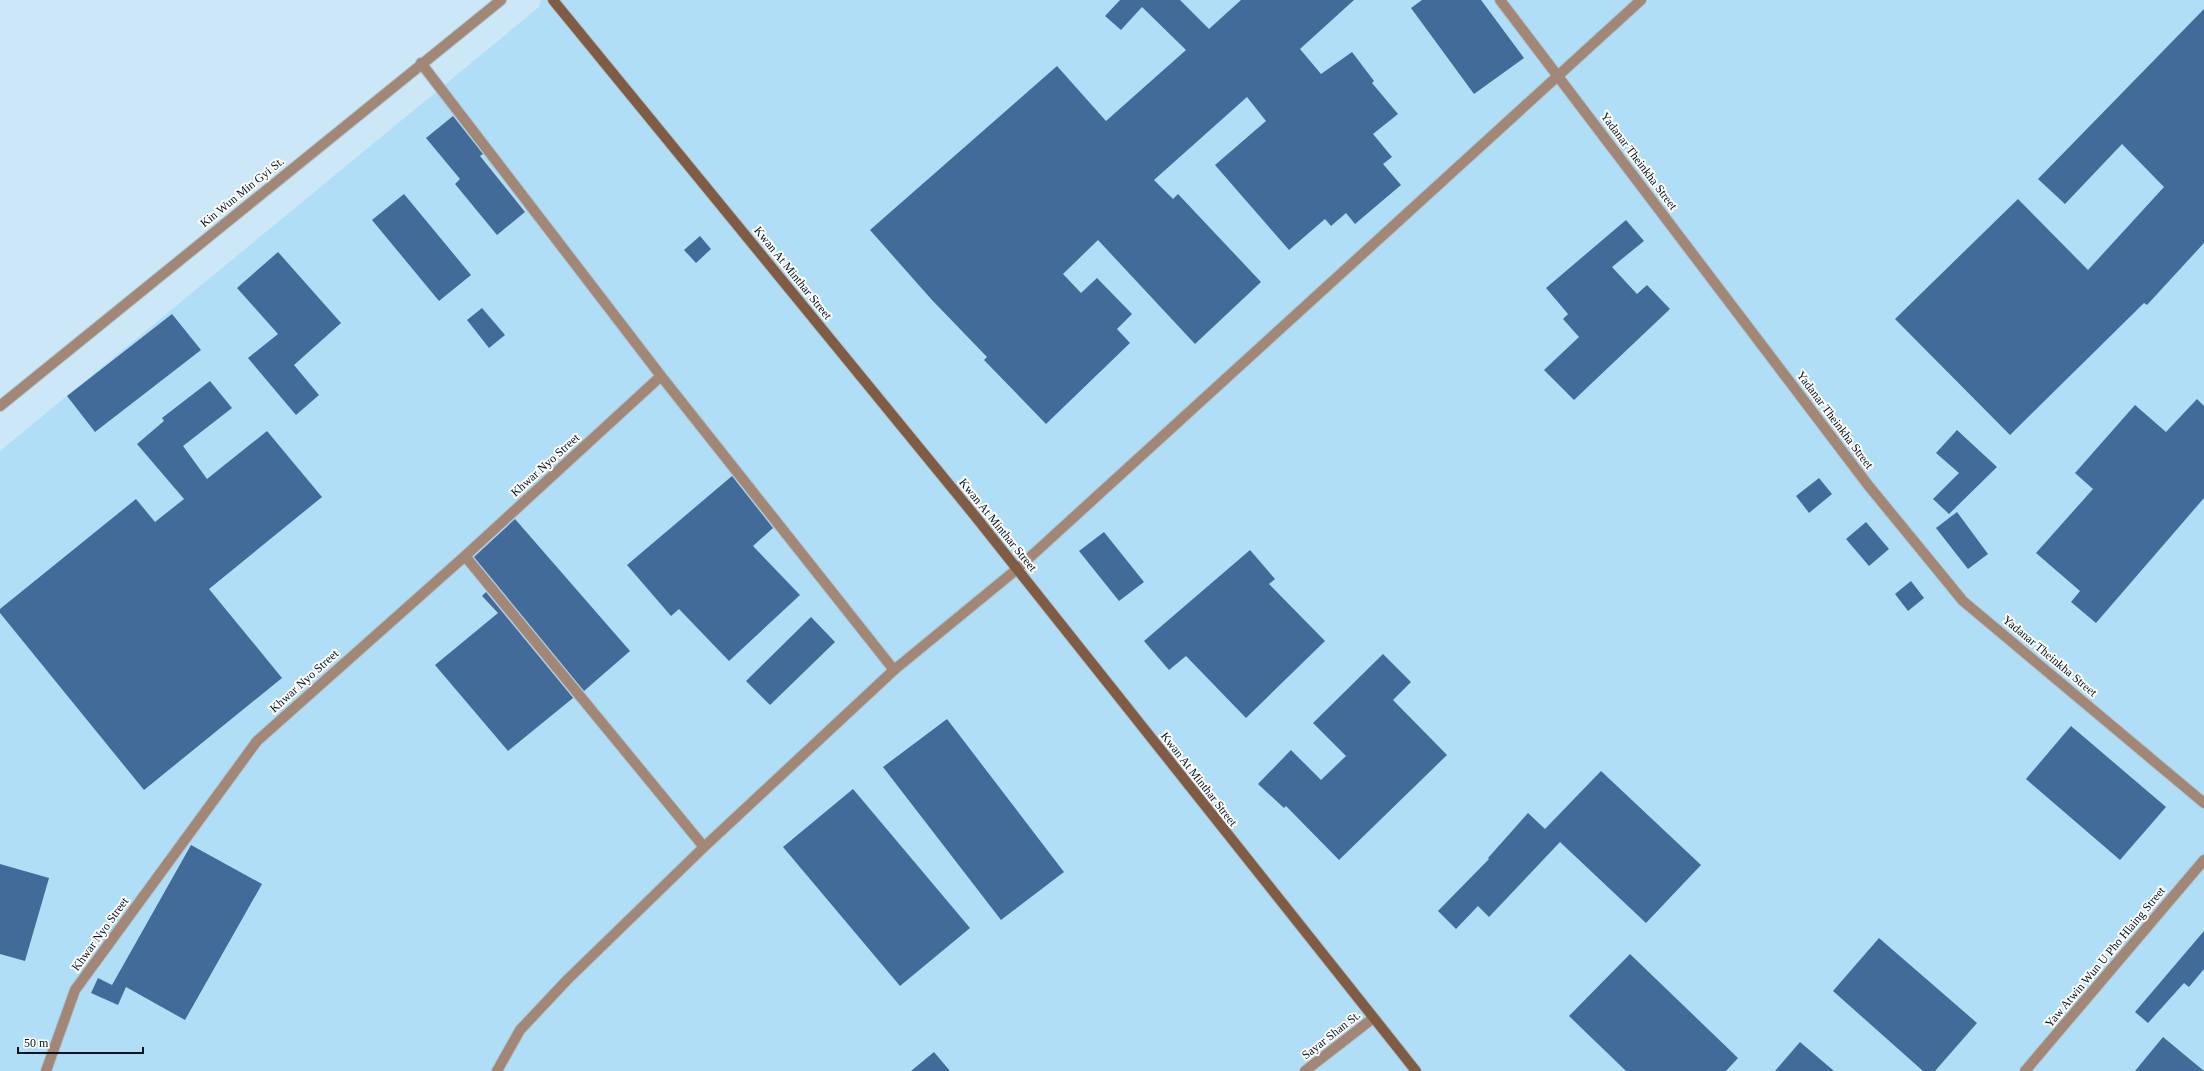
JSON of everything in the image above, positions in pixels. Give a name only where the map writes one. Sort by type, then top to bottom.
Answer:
[{"type":"street","name":"Kin Wun Min Gyi St.","points":[[0,406],[421,63],[501,0]]},
{"type":"street","name":"Kwan At Minthar Street","points":[[552,0],[1017,569],[1372,1019],[1416,1071]]},
{"type":"street","name":"Yadanar Theinkha Street","points":[[1500,0],[1868,485],[1963,601],[2204,803]]},
{"type":"street","points":[[497,1071],[520,1030],[567,980],[704,847],[894,670],[1017,569],[1641,0]]},
{"type":"street","points":[[421,63],[661,376],[894,670]]},
{"type":"street","name":"Khwar Nyo Street","points":[[46,1071],[75,990],[257,741],[465,556],[661,376]]},
{"type":"street","points":[[465,556],[704,847]]},
{"type":"street","name":"Yaw Atwin Wun U Pho Hlaing Street","points":[[2025,1071],[2204,860]]},
{"type":"street","name":"Sayar Shan St.","points":[[1305,1071],[1372,1019]]},
{"type":"shaded area","points":[[541,0],[2204,0],[2204,1071],[0,1071],[0,451],[539,7]]},
{"type":"building","points":[[1120,0],[1180,0],[1209,29],[1241,0],[1354,0],[1300,49],[1321,74],[1352,52],[1374,81],[1372,83],[1398,114],[1373,134],[1392,157],[1383,164],[1401,185],[1355,224],[1346,213],[1331,226],[1325,219],[1289,250],[1215,165],[1266,121],[1247,97],[1154,180],[1173,199],[1178,194],[1261,282],[1195,344],[1098,240],[1063,274],[1081,293],[1097,278],[1132,314],[1117,329],[1130,343],[1046,424],[984,360],[987,357],[932,300],[870,230],[1057,66],[1106,121],[1186,50],[1142,7],[1121,30],[1105,16]]},
{"type":"building","points":[[1422,0],[1481,0],[1524,58],[1474,94],[1411,8]]},
{"type":"building","points":[[2204,9],[2204,243],[2147,305],[2144,303],[2010,435],[1895,319],[2018,199],[2088,270],[2164,187],[2122,144],[2065,204],[2038,179]]},
{"type":"building","points":[[453,116],[483,154],[480,156],[525,212],[497,235],[455,184],[460,179],[426,138]]},
{"type":"building","points":[[404,194],[471,275],[439,301],[372,220]]},
{"type":"building","points":[[1626,220],[1644,241],[1612,267],[1637,294],[1647,285],[1670,309],[1574,400],[1544,370],[1579,337],[1563,319],[1568,314],[1546,288]]},
{"type":"building","points":[[700,236],[711,249],[696,263],[684,250]]},
{"type":"building","points":[[278,252],[341,323],[294,365],[319,395],[296,415],[248,358],[278,334],[237,288]]},
{"type":"building","points":[[482,308],[505,335],[489,348],[467,320]]},
{"type":"building","points":[[172,314],[201,350],[95,432],[67,396]]},
{"type":"building","points":[[210,381],[232,408],[183,446],[207,479],[267,431],[322,497],[209,589],[282,678],[144,790],[0,613],[0,609],[136,499],[155,522],[184,499],[137,444],[164,421],[162,418]]},
{"type":"building","points":[[2197,399],[2204,406],[2204,498],[2096,623],[2071,602],[2080,591],[2036,553],[2093,489],[2075,473],[2135,405],[2166,432]]},
{"type":"building","points":[[1957,430],[1997,467],[1949,514],[1933,499],[1959,473],[1936,453]]},
{"type":"building","points":[[732,476],[773,528],[753,546],[800,595],[729,661],[679,609],[671,616],[627,565]]},
{"type":"building","points":[[1819,478],[1832,494],[1809,513],[1796,496]]},
{"type":"building","points":[[1957,512],[1988,554],[1968,569],[1936,528]]},
{"type":"building","points":[[515,519],[630,651],[584,691],[474,557]]},
{"type":"building","points":[[1866,522],[1889,549],[1869,566],[1846,539]]},
{"type":"building","points":[[1104,532],[1144,582],[1119,601],[1079,551]]},
{"type":"building","points":[[1250,550],[1275,579],[1269,584],[1325,641],[1246,718],[1186,656],[1169,670],[1144,641]]},
{"type":"building","points":[[1911,581],[1924,598],[1908,611],[1895,594]]},
{"type":"building","points":[[486,592],[574,699],[573,698],[508,751],[435,665],[498,613],[482,596]]},
{"type":"building","points":[[811,617],[835,642],[770,705],[746,681]]},
{"type":"building","points":[[1383,654],[1411,682],[1393,700],[1447,755],[1339,860],[1286,806],[1284,808],[1258,784],[1291,750],[1321,780],[1346,756],[1313,723]]},
{"type":"building","points":[[947,719],[1064,872],[1001,920],[883,767]]},
{"type":"building","points":[[2071,726],[2166,807],[2120,860],[2026,779]]},
{"type":"building","points":[[1601,771],[1701,865],[1646,923],[1560,842],[1489,917],[1478,906],[1456,929],[1438,911],[1489,859],[1488,858],[1528,813],[1545,829]]},
{"type":"building","points":[[853,789],[970,928],[900,986],[783,847]]},
{"type":"building","points":[[191,845],[262,884],[185,1020],[126,987],[118,1005],[91,993],[98,978],[112,985]]},
{"type":"building","points":[[0,864],[49,878],[25,961],[0,954]]},
{"type":"building","points":[[2204,931],[2204,969],[2189,987],[2184,983],[2148,1023],[2135,1012]]},
{"type":"building","points":[[1879,938],[1977,1023],[1935,1071],[1923,1071],[1833,991]]},
{"type":"building","points":[[1630,954],[1738,1058],[1726,1071],[1626,1071],[1569,1016]]},
{"type":"building","points":[[2163,1037],[2204,1071],[2135,1071]]},
{"type":"building","points":[[1800,1042],[1834,1071],[1775,1071]]},
{"type":"building","points":[[934,1052],[950,1071],[911,1071]]}]
